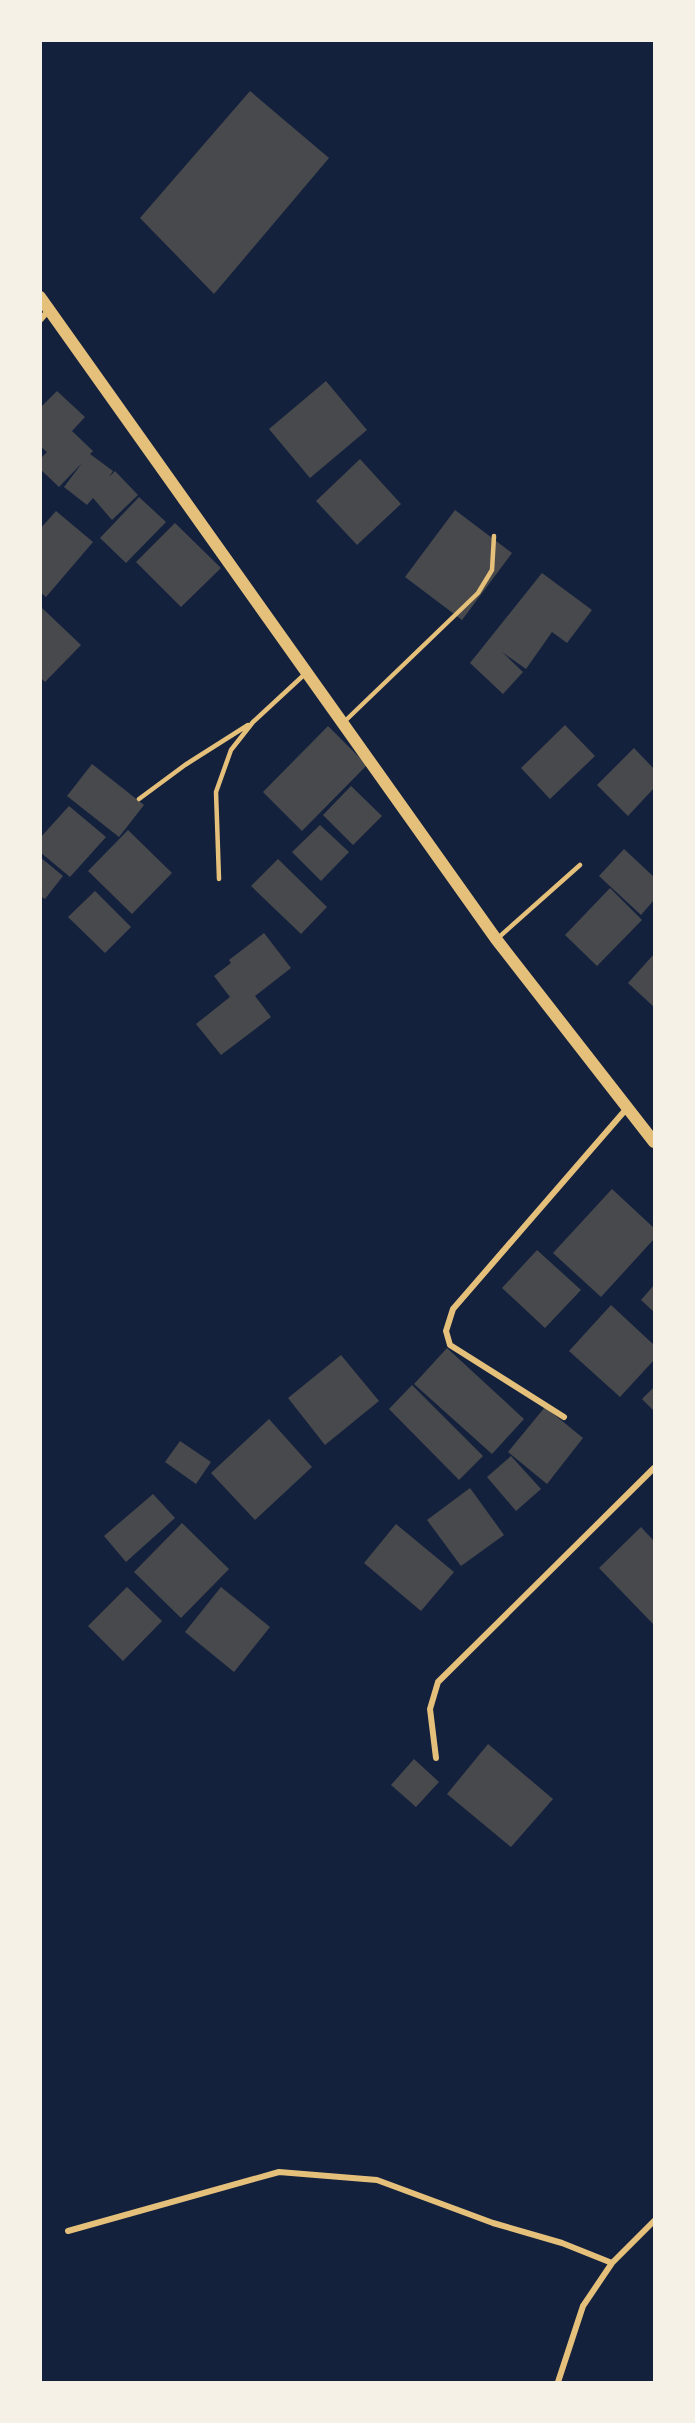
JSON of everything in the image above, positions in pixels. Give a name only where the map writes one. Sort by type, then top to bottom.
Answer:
[{"type":"main road","points":[[40,297],[496,939],[654,1142]]},
{"type":"street","points":[[40,320],[49,309]]},
{"type":"street","points":[[564,1417],[450,1345],[446,1331],[453,1309],[627,1107]]},
{"type":"street","points":[[436,1758],[430,1709],[438,1682],[654,1468]]},
{"type":"street","points":[[68,2231],[279,2172],[377,2180],[493,2223],[562,2243],[612,2263]]},
{"type":"street","points":[[558,2382],[583,2306],[612,2263],[654,2221]]},
{"type":"lane","points":[[344,722],[478,593],[492,570],[494,536]]},
{"type":"lane","points":[[219,879],[216,792],[231,750],[253,722],[306,672]]},
{"type":"lane","points":[[139,799],[185,765],[253,722]]},
{"type":"lane","points":[[496,939],[580,865]]},
{"type":"building","points":[[250,91],[329,158],[214,294],[140,218]]},
{"type":"building","points":[[326,381],[367,430],[310,478],[269,429]]},
{"type":"building","points":[[57,391],[85,417],[72,431],[93,451],[90,454],[113,471],[109,477],[115,471],[138,495],[112,520],[93,498],[87,505],[64,487],[82,463],[59,487],[40,469],[40,459],[47,452],[40,446],[40,408]]},
{"type":"building","points":[[360,459],[401,504],[357,545],[316,501]]},
{"type":"building","points":[[139,497],[166,522],[126,563],[100,538]]},
{"type":"building","points":[[455,510],[512,553],[462,620],[405,577]]},
{"type":"building","points":[[56,511],[93,542],[46,597],[40,592],[40,529]]},
{"type":"building","points":[[175,523],[221,568],[181,607],[136,562]]},
{"type":"building","points":[[542,573],[592,610],[567,643],[552,632],[526,669],[502,652],[523,672],[503,694],[470,663]]},
{"type":"building","points":[[40,606],[81,645],[45,682],[40,677]]},
{"type":"building","points":[[565,725],[595,756],[550,799],[521,768]]},
{"type":"building","points":[[328,726],[367,765],[302,831],[263,792]]},
{"type":"building","points":[[634,748],[654,769],[654,788],[628,816],[597,785]]},
{"type":"building","points":[[92,764],[144,805],[119,837],[67,796]]},
{"type":"building","points":[[351,786],[382,816],[353,845],[323,815]]},
{"type":"building","points":[[69,806],[106,837],[70,877],[40,852],[40,838]]},
{"type":"building","points":[[320,825],[349,852],[321,881],[292,852]]},
{"type":"building","points":[[128,830],[172,873],[132,914],[88,871]]},
{"type":"building","points":[[624,849],[654,877],[654,900],[641,915],[599,876]]},
{"type":"building","points":[[40,857],[63,876],[45,899],[40,896]]},
{"type":"building","points":[[278,859],[327,907],[301,934],[251,886]]},
{"type":"building","points":[[610,888],[642,920],[597,966],[565,935]]},
{"type":"building","points":[[95,891],[131,927],[105,953],[68,917]]},
{"type":"building","points":[[264,933],[291,968],[255,996],[271,1017],[221,1055],[196,1024],[230,997],[214,976],[231,963],[229,960]]},
{"type":"building","points":[[654,954],[654,1007],[628,983]]},
{"type":"building","points":[[612,1189],[654,1228],[654,1239],[601,1297],[553,1253]]},
{"type":"building","points":[[537,1250],[581,1290],[545,1328],[502,1288]]},
{"type":"building","points":[[654,1285],[654,1312],[641,1300]]},
{"type":"building","points":[[611,1305],[654,1345],[654,1360],[620,1397],[569,1351]]},
{"type":"building","points":[[447,1348],[524,1419],[492,1454],[414,1384]]},
{"type":"building","points":[[341,1355],[379,1401],[325,1445],[288,1398]]},
{"type":"building","points":[[412,1385],[483,1456],[459,1480],[389,1409]]},
{"type":"building","points":[[654,1387],[654,1411],[642,1399]]},
{"type":"building","points":[[545,1407],[583,1438],[547,1484],[508,1452]]},
{"type":"building","points":[[269,1419],[312,1467],[255,1520],[211,1473]]},
{"type":"building","points":[[180,1441],[211,1462],[196,1484],[165,1462]]},
{"type":"building","points":[[511,1456],[541,1489],[516,1511],[487,1477]]},
{"type":"building","points":[[470,1488],[504,1535],[461,1566],[427,1520]]},
{"type":"building","points":[[153,1494],[175,1518],[126,1562],[104,1536]]},
{"type":"building","points":[[182,1523],[229,1569],[181,1618],[134,1572]]},
{"type":"building","points":[[396,1524],[454,1572],[421,1611],[364,1563]]},
{"type":"building","points":[[641,1527],[654,1541],[654,1625],[599,1568]]},
{"type":"building","points":[[127,1587],[162,1621],[123,1661],[88,1626]]},
{"type":"building","points":[[221,1587],[270,1627],[234,1672],[185,1632]]},
{"type":"building","points":[[488,1744],[553,1799],[511,1847],[447,1794]]},
{"type":"building","points":[[414,1759],[439,1782],[416,1807],[391,1785]]}]
